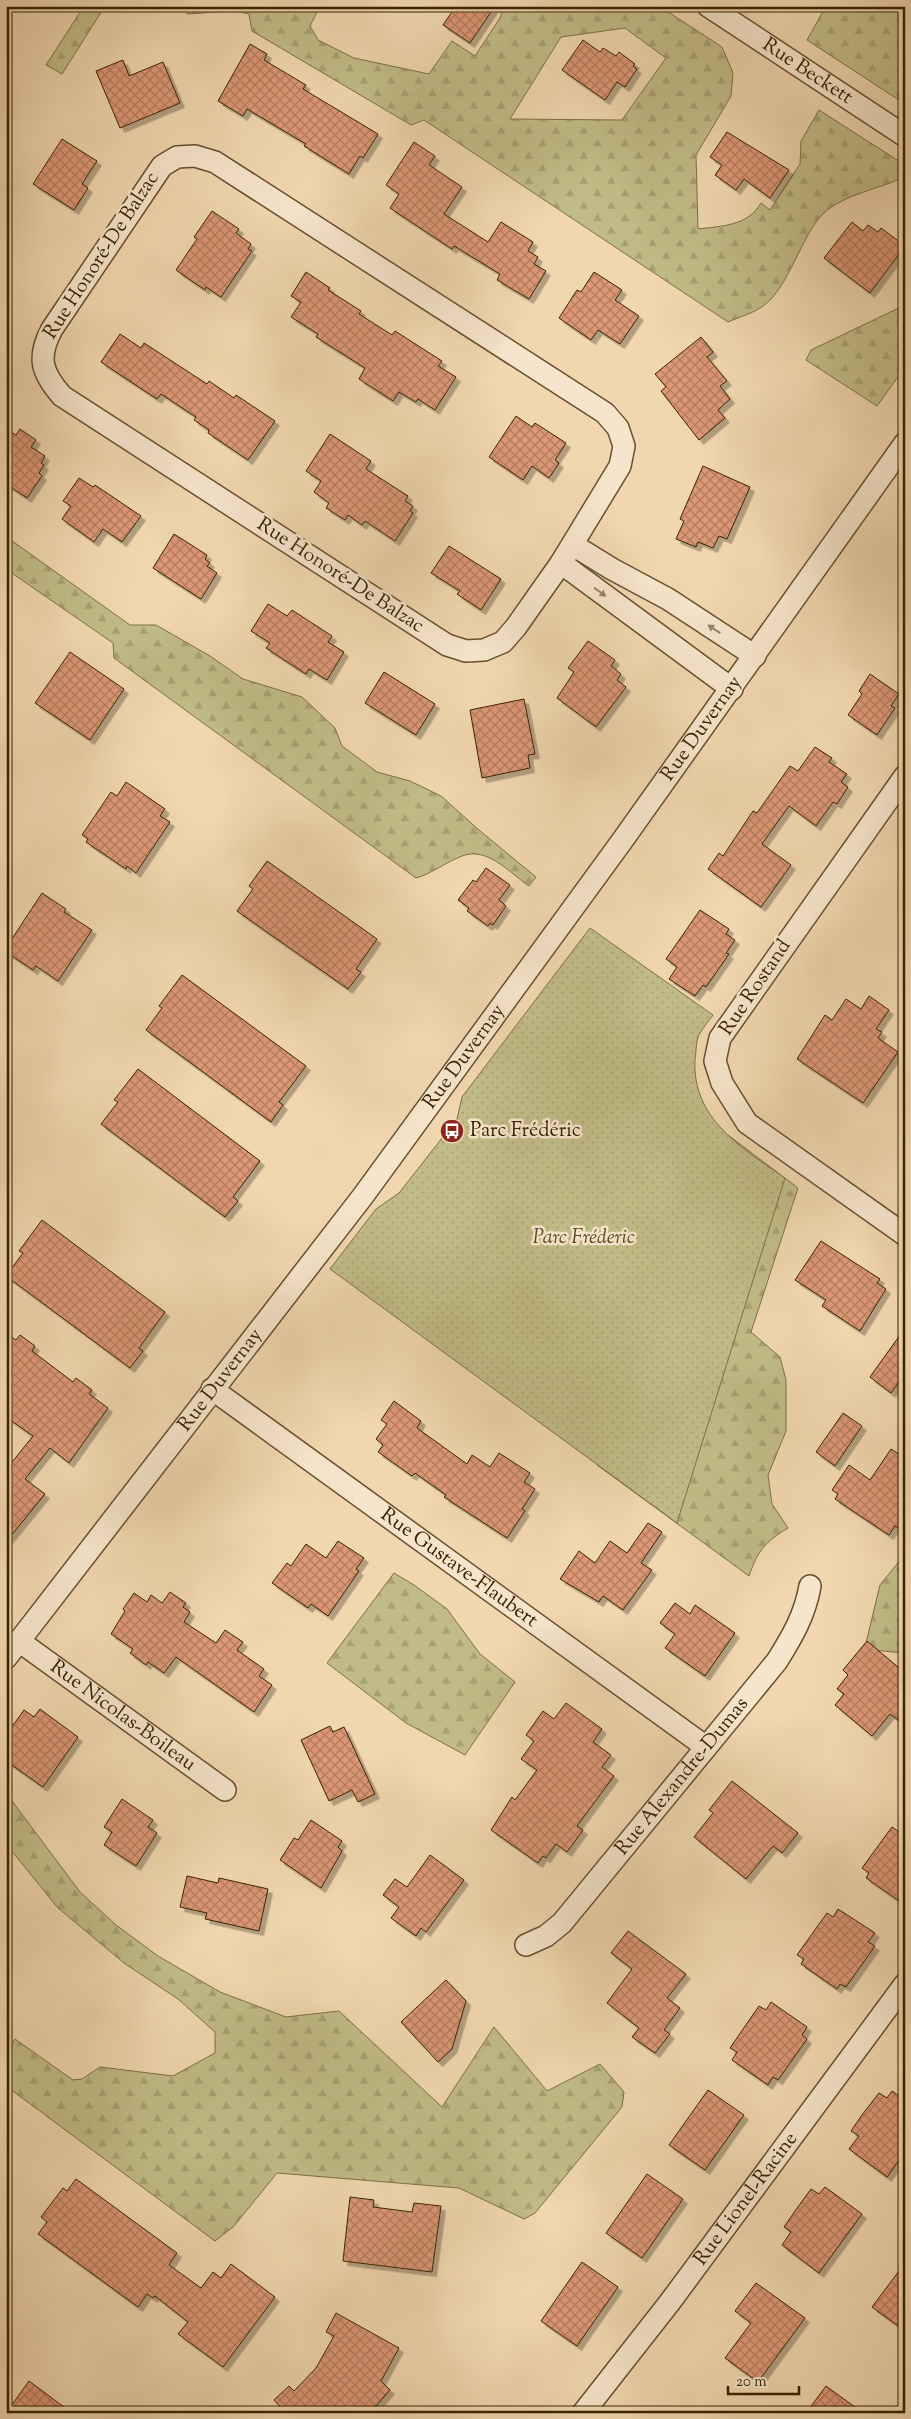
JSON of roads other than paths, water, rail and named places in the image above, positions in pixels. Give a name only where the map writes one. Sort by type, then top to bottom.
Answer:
[{"type":"street","name":"Rue Beckett","points":[[708,6],[905,136]]},
{"type":"street","name":"Rue Honoré-De Balzac","points":[[195,156],[214,162],[605,413],[618,428],[624,446],[620,466],[561,563],[516,627],[503,642],[484,650],[466,651],[447,645],[62,396],[50,382],[43,364],[43,346],[52,329],[162,166],[177,157],[195,156]]},
{"type":"street","name":"Rue Duvernay","points":[[6,1658],[363,1196],[732,689],[905,443]]},
{"type":"street","points":[[573,545],[612,570],[668,599],[755,656]]},
{"type":"street","points":[[561,563],[732,689]]},
{"type":"street","name":"Rue Rostand","points":[[905,776],[720,1038],[715,1061],[722,1083],[747,1123],[905,1235]]},
{"type":"street","name":"Rue Gustave-Flaubert","points":[[212,1389],[706,1746]]},
{"type":"street","name":"Rue Alexandre-Dumas","points":[[526,1945],[546,1936],[562,1923],[777,1661],[794,1634],[806,1607],[810,1586]]},
{"type":"street","name":"Rue Nicolas-Boileau","points":[[19,1641],[225,1790]]},
{"type":"street","name":"Rue Lionel-Racine","points":[[583,2413],[670,2302],[905,1984]]},
{"type":"place","name":"Parc Frédéric","points":[[452,1131]]},
{"type":"park label","name":"Parc Fréderic","points":[[584,1238]]}]
